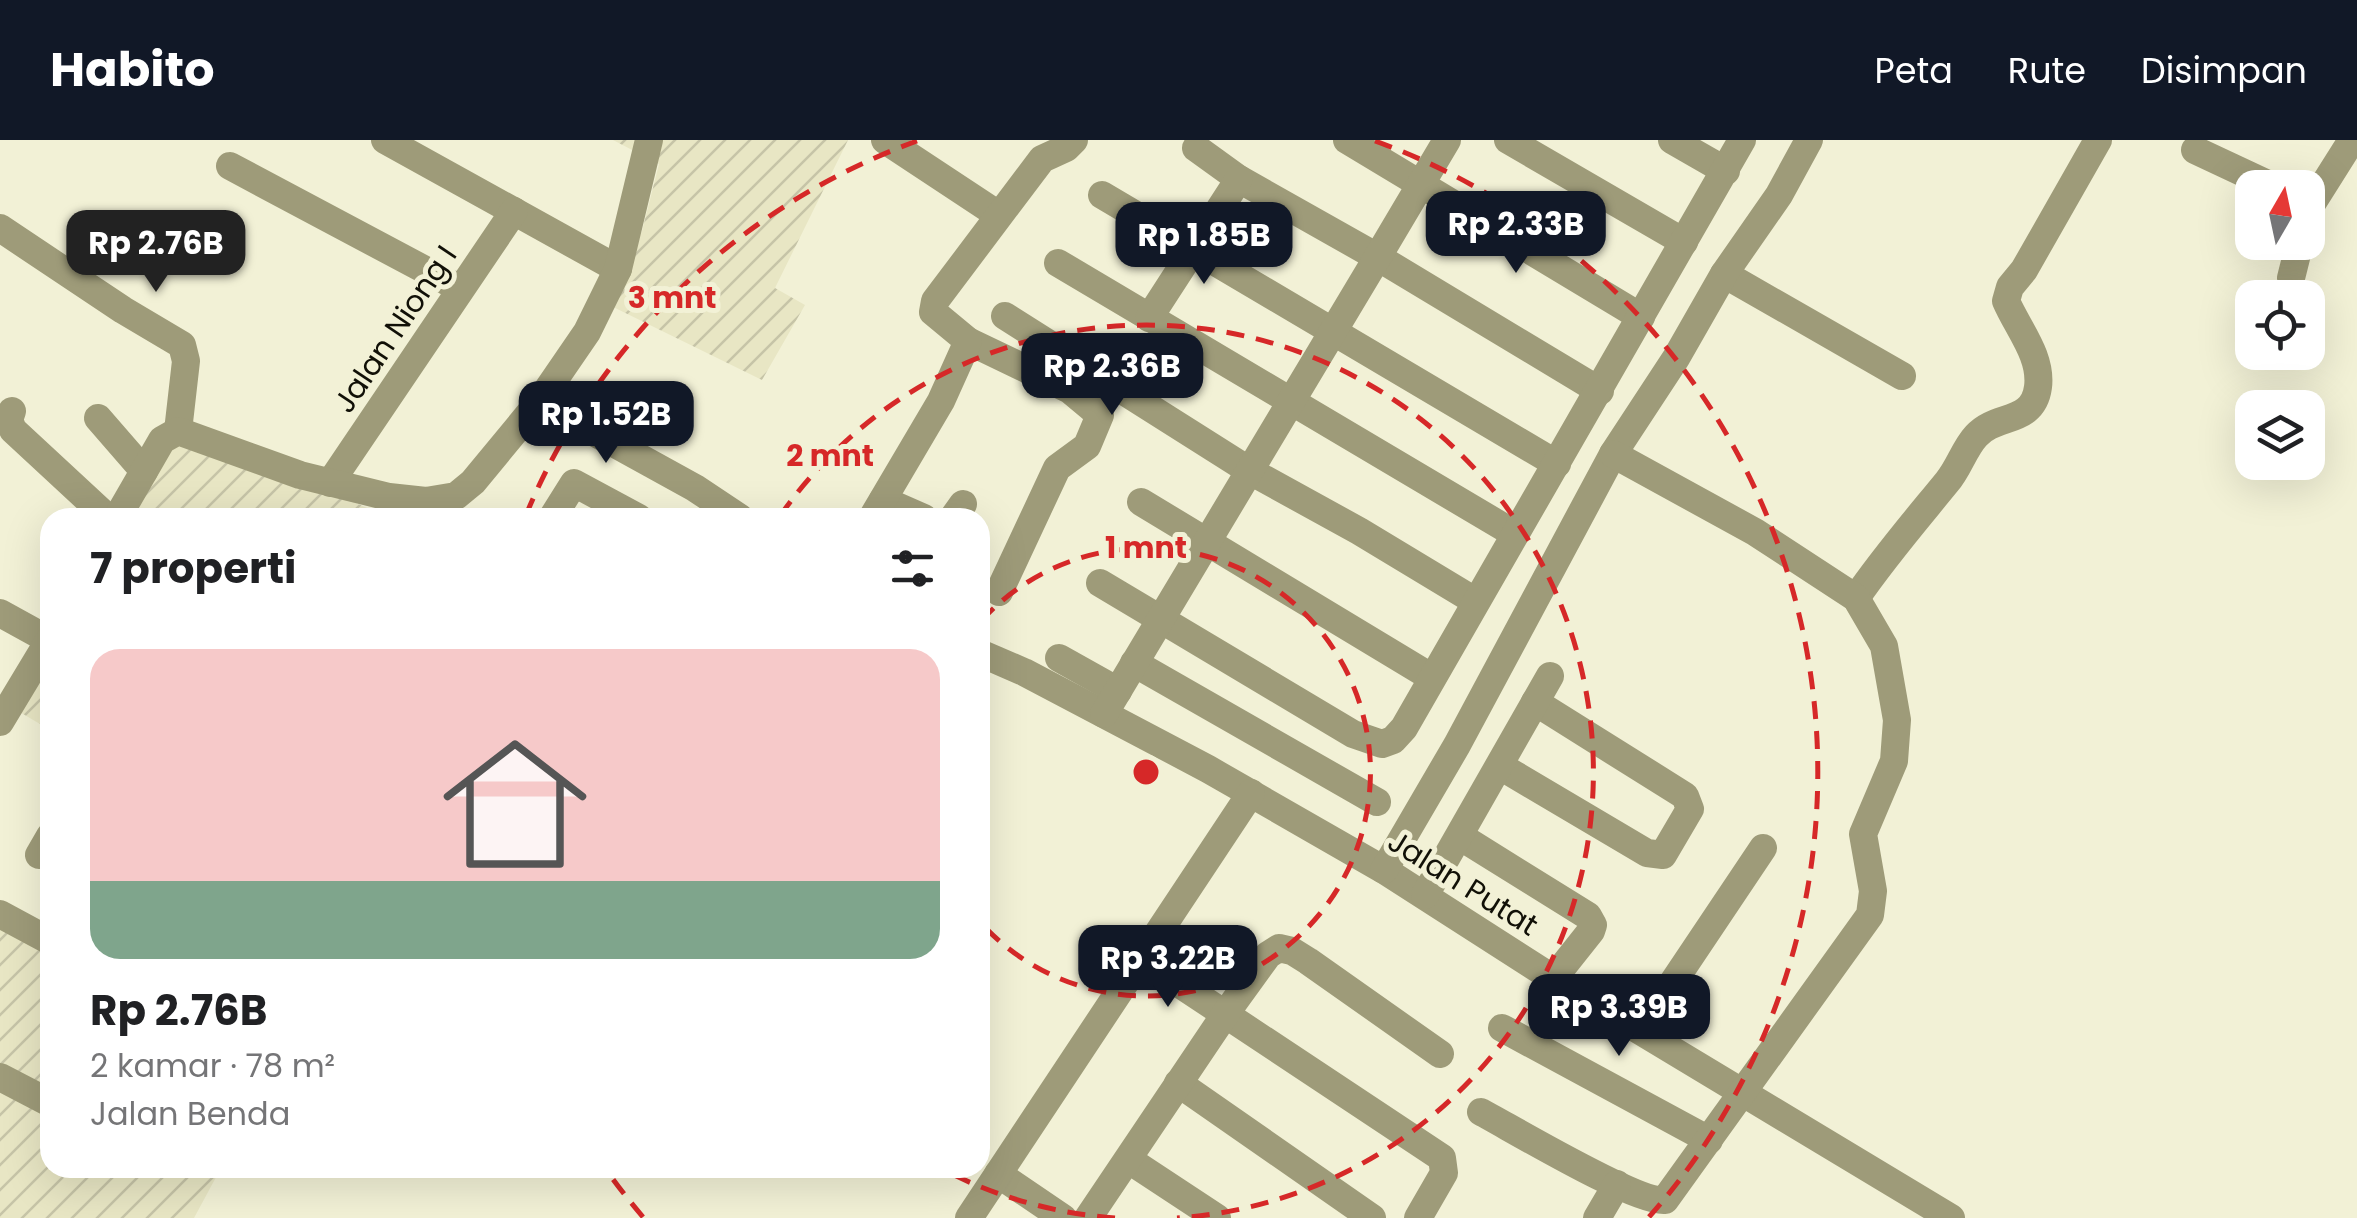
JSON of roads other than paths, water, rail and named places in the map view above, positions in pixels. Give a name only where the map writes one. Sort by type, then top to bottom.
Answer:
[{"type":"street","points":[[385,140],[618,268]]},
{"type":"street","points":[[178,431],[250,459],[330,483],[452,507],[539,402],[587,332],[618,268],[649,140]]},
{"type":"street","points":[[885,140],[998,214]]},
{"type":"street","points":[[998,592],[1056,468],[1087,446],[1100,415],[1070,390],[968,342],[933,312],[936,301],[1042,158],[1066,148],[1074,140]]},
{"type":"street","points":[[1347,140],[1641,317]]},
{"type":"street","points":[[1059,658],[1111,702],[1446,140]]},
{"type":"street","points":[[1508,140],[1684,242]]},
{"type":"street","points":[[1672,140],[1726,171]]},
{"type":"street","points":[[1100,583],[1369,741],[1382,744],[1393,740],[1404,728],[1430,677],[1600,392],[1742,140]]},
{"type":"street","points":[[1384,870],[1457,745],[1613,454],[1676,358],[1724,274],[1778,196],[1809,140]]},
{"type":"street","points":[[1856,598],[1950,480],[1974,437],[1989,424],[2022,416],[2034,401],[2038,363],[2006,301],[2098,140]]},
{"type":"street","points":[[2325,182],[2352,140]]},
{"type":"street","points":[[1196,148],[1239,178],[1600,392]]},
{"type":"street","points":[[2195,150],[2238,170]]},
{"type":"street","points":[[230,166],[459,288]]},
{"type":"street","points":[[1149,318],[1239,178]]},
{"type":"street","points":[[1102,195],[1557,464]]},
{"type":"street","name":"Jalan Niong I","points":[[330,483],[514,211]]},
{"type":"street","points":[[0,228],[182,345],[186,361],[178,431]]},
{"type":"street","points":[[2290,278],[2295,260]]},
{"type":"street","points":[[1058,264],[1516,534]]},
{"type":"street","points":[[1724,274],[1902,376]]},
{"type":"street","points":[[1006,316],[1250,471],[1475,601]]},
{"type":"street","points":[[878,508],[941,402],[968,342]]},
{"type":"street","points":[[539,402],[718,508]]},
{"type":"street","points":[[12,411],[13,430],[97,508]]},
{"type":"street","points":[[98,418],[144,471]]},
{"type":"street","points":[[124,508],[162,440],[178,431]]},
{"type":"street","points":[[1482,1112],[1617,1184],[1657,1201],[1665,1200],[1870,915],[1873,891],[1863,834],[1894,761],[1898,720],[1884,646],[1856,598],[1755,532],[1613,454]]},
{"type":"street","points":[[558,508],[570,486],[578,484],[621,508]]},
{"type":"street","points":[[1141,502],[1430,677]]},
{"type":"street","points":[[0,613],[40,634]]},
{"type":"street","points":[[0,722],[40,656]]},
{"type":"street","name":"Jalan Putat","points":[[990,657],[1111,702],[1251,793],[1426,895],[1539,970],[1951,1218]]},
{"type":"street","points":[[1134,663],[1377,802]]},
{"type":"street","points":[[1426,895],[1550,676]]},
{"type":"street","points":[[1500,766],[1647,854],[1662,855],[1690,808],[1685,796],[1536,702]]},
{"type":"street","points":[[969,1218],[1251,793]]},
{"type":"street","points":[[1461,837],[1588,916],[1591,931],[1564,966]]},
{"type":"street","points":[[1641,1030],[1764,848]]},
{"type":"street","points":[[0,914],[40,936]]},
{"type":"street","points":[[1088,1218],[1226,1013],[1268,954],[1279,948],[1308,961],[1440,1054]]},
{"type":"street","points":[[1142,959],[1442,1158],[1444,1172],[1418,1218]]},
{"type":"street","points":[[1502,1028],[1708,1140]]},
{"type":"street","points":[[0,1077],[40,1098]]},
{"type":"street","points":[[1178,1083],[1372,1218]]},
{"type":"street","points":[[1128,1160],[1217,1218]]},
{"type":"street","points":[[998,1174],[1063,1218]]},
{"type":"street","points":[[1597,1218],[1617,1184]]}]
